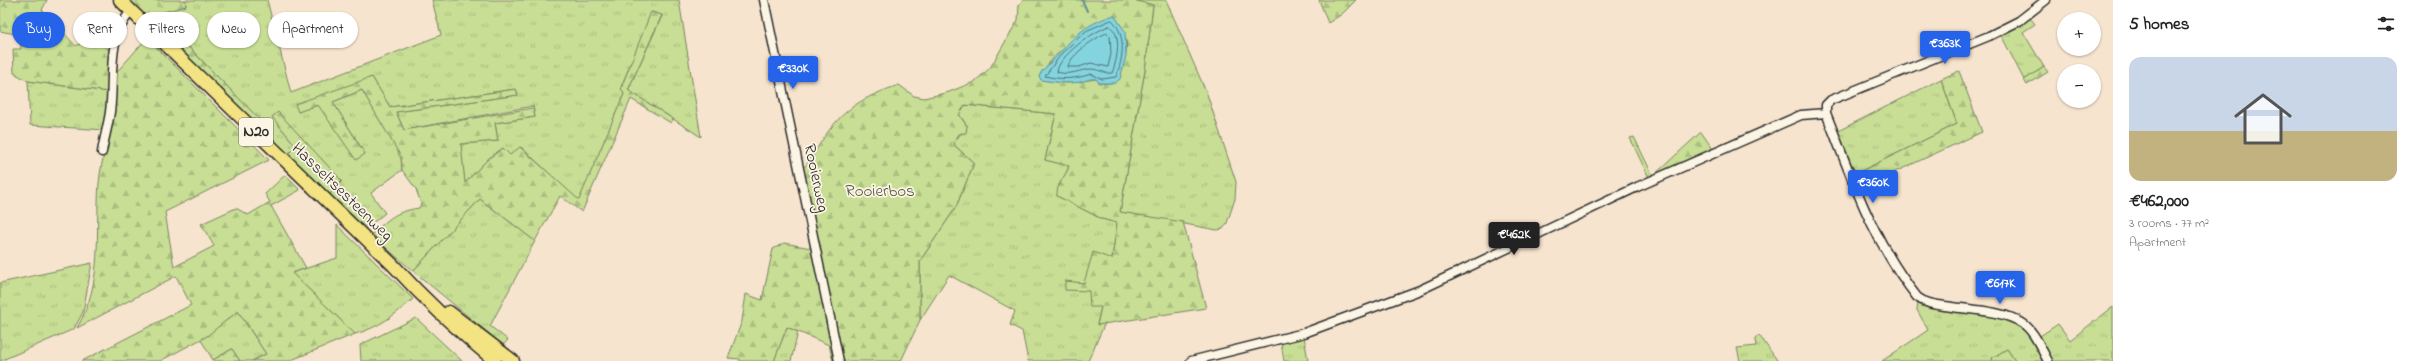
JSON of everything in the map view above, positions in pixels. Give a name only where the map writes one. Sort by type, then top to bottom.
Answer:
[{"type":"main road","name":"Hasseltsesteenweg","points":[[120,0],[460,332],[496,361]]},
{"type":"main road","name":"Hasseltsesteenweg","points":[[393,265],[449,313],[513,361]]},
{"type":"street","name":"Rooierweg","points":[[764,0],[839,361]]},
{"type":"street","points":[[2046,0],[2019,21],[1989,36],[1830,100],[1826,105],[1826,113],[1858,196],[1883,249],[1917,297],[1923,302],[1934,305],[1994,314],[2022,323],[2036,340],[2048,361]]},
{"type":"street","points":[[102,152],[110,112],[113,50],[124,18],[131,11]]},
{"type":"street","points":[[1191,361],[1304,333],[1413,292],[1637,187],[1801,115],[1826,113]]},
{"type":"green space","points":[[0,0],[47,0],[42,10],[44,12],[12,12],[12,33],[0,31]]},
{"type":"green space","points":[[129,0],[185,0],[186,6],[164,12],[141,12]]},
{"type":"green space","points":[[185,0],[267,0],[270,12],[268,12],[268,48],[279,48],[291,93],[441,35],[432,0],[679,0],[701,137],[628,90],[662,16],[652,12],[621,87],[624,94],[579,201],[521,147],[510,155],[503,148],[488,159],[465,183],[460,144],[498,141],[495,123],[535,117],[533,106],[404,130],[396,112],[518,95],[516,89],[390,107],[372,77],[298,112],[318,104],[365,154],[333,102],[362,90],[397,149],[401,157],[402,170],[371,193],[385,213],[365,229],[329,195],[342,181],[278,113],[272,117],[296,146],[288,154],[268,135],[271,132],[190,48],[199,48],[199,12],[160,12],[186,6]]},
{"type":"green space","name":"Rooierbos","points":[[1023,0],[1133,0],[1153,5],[1145,70],[1120,212],[1183,222],[1206,308],[1097,325],[1101,307],[1090,307],[1089,291],[1065,290],[1065,281],[1084,283],[1093,252],[1112,259],[1117,223],[1102,219],[1057,196],[1058,187],[1069,166],[1045,160],[1056,114],[965,105],[959,115],[967,126],[966,133],[959,134],[954,142],[955,146],[974,163],[956,207],[920,261],[920,320],[901,361],[842,361],[802,169],[837,121],[854,106],[875,94],[899,85],[914,96],[924,98],[949,92],[974,82],[990,68],[1018,20],[1019,5]],"holes":[[[1114,15],[1124,33],[1126,48],[1123,64],[1115,83],[1100,83],[1096,79],[1067,83],[1041,80],[1050,61],[1071,43]]]},
{"type":"green space","points":[[1133,0],[1166,0],[1207,94],[1236,182],[1235,199],[1227,223],[1223,229],[1217,230],[1120,212],[1145,70],[1153,5]]},
{"type":"green space","points":[[1319,0],[1356,0],[1342,14],[1328,23]]},
{"type":"green space","points":[[651,12],[662,15],[628,90],[673,119],[671,123],[631,99],[582,212],[560,196],[535,241],[480,199],[413,271],[371,235],[393,217],[419,208],[421,204],[416,189],[402,170],[401,157],[362,90],[333,102],[365,154],[356,160],[318,105],[298,112],[295,104],[372,77],[390,107],[516,89],[518,95],[396,112],[404,130],[533,108],[535,117],[495,123],[498,141],[461,144],[465,183],[488,159],[503,148],[510,155],[520,147],[579,200],[624,94],[621,88]]},
{"type":"green space","points":[[2030,18],[2035,24],[2023,32],[2044,67],[2024,80],[2001,35]]},
{"type":"green space","points":[[65,34],[73,43],[73,48],[106,48],[111,51],[109,92],[28,81],[14,73],[13,49],[65,48]]},
{"type":"green space","points":[[138,48],[157,48],[269,160],[165,212],[174,267],[214,246],[201,224],[236,208],[248,215],[270,202],[265,194],[285,175],[300,190],[271,206],[306,268],[292,273],[355,334],[289,361],[252,361],[266,354],[238,311],[207,336],[160,361],[82,361],[191,305],[176,276],[77,328],[86,310],[95,275],[97,257],[99,183],[114,112],[114,75]]},
{"type":"green space","points":[[178,48],[189,48],[272,132],[268,135]]},
{"type":"green space","points":[[2044,67],[2048,72],[2027,85],[2024,80]]},
{"type":"green space","points":[[1959,71],[1982,132],[1858,189],[1853,175],[1957,124],[1941,79]]},
{"type":"green space","points":[[1941,79],[1957,124],[1853,175],[1836,132]]},
{"type":"green space","points":[[28,81],[109,92],[105,130],[30,125]]},
{"type":"green space","points":[[965,105],[1056,114],[1045,160],[1069,165],[1059,187],[1057,196],[1102,219],[1117,223],[1112,259],[1084,283],[1065,282],[1089,291],[1101,307],[1097,324],[1105,323],[1088,361],[1028,361],[1022,331],[1010,325],[1015,311],[949,275],[920,320],[920,261],[956,207],[974,163],[955,146],[954,142],[967,126],[959,114]]},
{"type":"green space","points":[[278,112],[342,181],[329,195],[288,154],[296,146],[272,117]]},
{"type":"green space","points":[[1701,132],[1715,152],[1653,176]]},
{"type":"green space","points":[[1634,137],[1654,178],[1650,180],[1630,138]]},
{"type":"green space","points":[[480,199],[535,241],[490,326],[508,340],[503,345],[413,271]]},
{"type":"green space","points":[[337,225],[413,299],[379,325],[355,334],[292,273],[337,258]]},
{"type":"green space","points":[[784,243],[811,248],[837,361],[833,361],[829,345],[787,327],[774,361],[740,361],[740,359],[728,358],[742,321],[746,294],[762,300],[773,249]]},
{"type":"green space","points":[[92,263],[83,312],[74,329],[0,361],[0,283]]},
{"type":"green space","points":[[1918,302],[1929,306],[2005,320],[2017,324],[2028,332],[2044,361],[2015,361],[2007,349],[1992,358],[1993,361],[1882,361],[1928,330],[1917,310]]},
{"type":"green space","points":[[2113,307],[2113,361],[2050,361],[2037,338],[2058,324],[2070,340]]},
{"type":"green space","points":[[238,311],[266,354],[252,361],[240,361],[232,349],[213,360],[201,340]]},
{"type":"green space","points":[[416,318],[462,361],[361,361],[360,345]]},
{"type":"green space","points":[[787,327],[798,332],[791,361],[774,361]]},
{"type":"green space","points":[[1759,335],[1778,361],[1740,361],[1737,348],[1756,346],[1755,339]]},
{"type":"green space","points":[[1304,336],[1308,361],[1284,361],[1281,343]]},
{"type":"green space","points":[[232,349],[240,361],[213,361],[213,360]]},
{"type":"green space","points":[[2007,349],[2015,361],[1993,361],[1992,358]]},
{"type":"water","points":[[1114,15],[1125,31],[1126,56],[1120,79],[1115,83],[1099,83],[1096,79],[1071,83],[1041,80],[1039,76],[1042,71],[1074,38],[1090,26]]},
{"type":"waterway","points":[[1082,0],[1087,11]]}]
